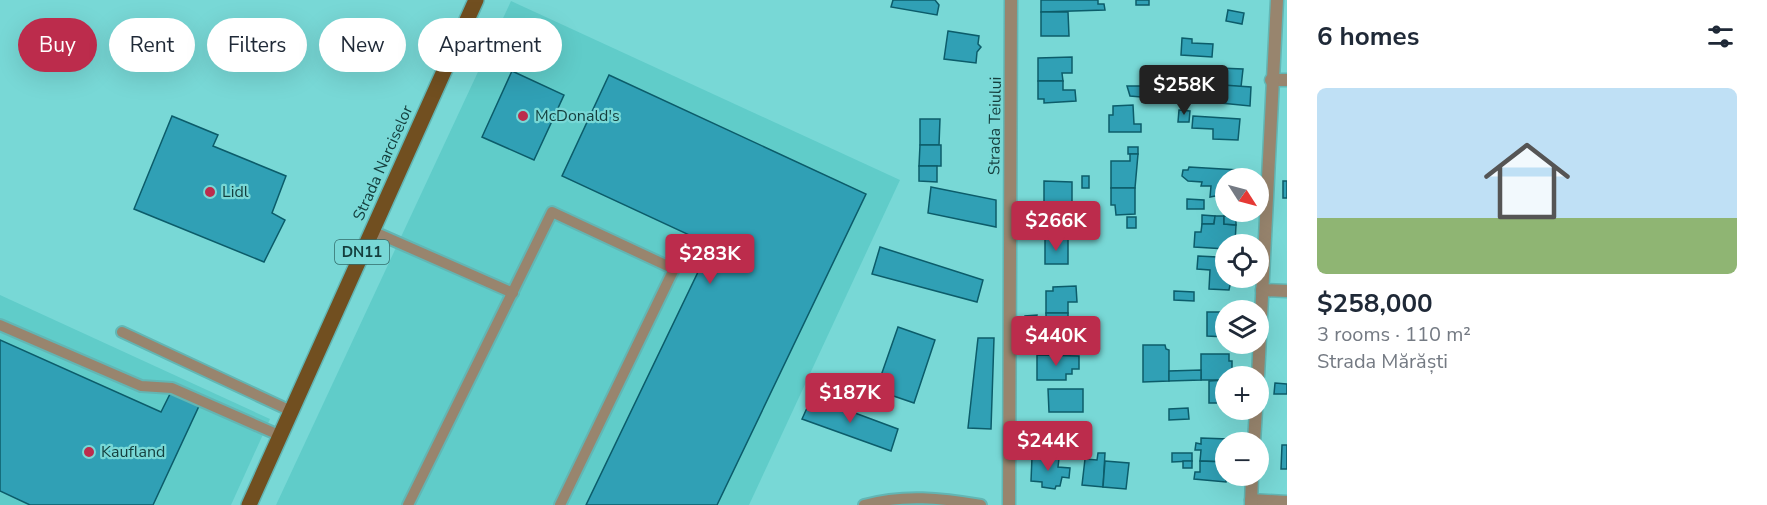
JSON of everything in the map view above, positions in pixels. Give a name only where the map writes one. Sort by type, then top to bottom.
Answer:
[{"type":"main road","name":"Strada Narciselor","points":[[249,505],[476,0]]},
{"type":"street","name":"Strada Teiului","points":[[1009,505],[1011,0]]},
{"type":"street","points":[[1258,366],[1276,0]]},
{"type":"street","points":[[1271,80],[1287,80]]},
{"type":"street","points":[[1262,290],[1287,291]]},
{"type":"street","points":[[1252,486],[1251,502],[1287,502]]},
{"type":"lane","points":[[408,505],[552,212],[674,269],[560,505]]},
{"type":"lane","points":[[372,231],[513,293]]},
{"type":"lane","points":[[0,325],[141,386],[172,388],[281,436]]},
{"type":"lane","points":[[122,332],[291,411]]},
{"type":"lane","points":[[864,505],[889,498],[931,498],[981,505]]},
{"type":"shaded area","points":[[511,1],[548,18],[503,18]]},
{"type":"shaded area","points":[[562,24],[900,180],[749,505],[276,505],[478,72],[562,72]]},
{"type":"shaded area","points":[[0,295],[270,419],[231,505],[0,505]]},
{"type":"building","points":[[893,0],[935,0],[939,5],[937,15],[891,7]]},
{"type":"building","points":[[1041,0],[1098,0],[1098,4],[1104,4],[1105,10],[1041,12]]},
{"type":"building","points":[[1136,0],[1149,0],[1149,5],[1136,5]]},
{"type":"building","points":[[1228,10],[1244,13],[1242,24],[1226,21]]},
{"type":"building","points":[[1041,12],[1068,12],[1069,36],[1041,36]]},
{"type":"building","points":[[948,31],[979,36],[978,44],[981,47],[977,52],[976,63],[944,59]]},
{"type":"building","points":[[1182,38],[1192,39],[1192,43],[1213,44],[1212,57],[1181,55]]},
{"type":"building","points":[[1072,57],[1072,73],[1062,73],[1063,81],[1038,81],[1038,58]]},
{"type":"building","points":[[1199,67],[1219,69],[1218,85],[1198,84]]},
{"type":"building","points":[[1219,68],[1243,69],[1241,87],[1218,85]]},
{"type":"building","name":"McDonald's","points":[[512,72],[564,95],[534,160],[482,137]]},
{"type":"building","points":[[609,75],[866,194],[717,505],[586,505],[711,245],[562,176]]},
{"type":"building","points":[[1038,81],[1063,81],[1063,90],[1075,90],[1076,101],[1044,103],[1044,99],[1038,99]]},
{"type":"building","points":[[1187,84],[1204,84],[1203,95],[1186,94]]},
{"type":"building","points":[[1209,84],[1251,87],[1250,106],[1211,102]]},
{"type":"building","points":[[1127,86],[1142,86],[1141,97],[1130,96]]},
{"type":"building","points":[[1133,105],[1134,124],[1141,124],[1141,132],[1109,132],[1109,115],[1113,115],[1113,106]]},
{"type":"building","points":[[1179,110],[1190,111],[1189,122],[1178,122]]},
{"type":"building","name":"Lidl","points":[[172,116],[218,135],[213,146],[286,176],[272,213],[285,220],[264,262],[134,209]]},
{"type":"building","points":[[1193,116],[1240,119],[1238,140],[1213,139],[1213,129],[1192,128]]},
{"type":"building","points":[[920,119],[940,119],[939,145],[920,145]]},
{"type":"building","points":[[920,145],[941,145],[941,166],[919,166]]},
{"type":"building","points":[[1128,147],[1138,147],[1138,154],[1128,154]]},
{"type":"building","points":[[1130,154],[1138,154],[1135,188],[1111,188],[1111,161],[1130,161]]},
{"type":"building","points":[[919,166],[937,166],[937,182],[919,181]]},
{"type":"building","points":[[1189,167],[1215,169],[1215,196],[1210,197],[1211,186],[1201,186],[1202,182],[1188,181],[1182,176],[1183,170],[1188,170]]},
{"type":"building","points":[[1082,176],[1089,176],[1089,188],[1082,188]]},
{"type":"building","points":[[1044,181],[1072,182],[1072,207],[1044,206]]},
{"type":"building","points":[[1283,181],[1287,181],[1287,198],[1283,198]]},
{"type":"building","points":[[931,187],[996,200],[996,227],[928,213]]},
{"type":"building","points":[[1111,188],[1135,188],[1135,214],[1116,215],[1115,205],[1111,205]]},
{"type":"building","points":[[1187,199],[1204,200],[1204,209],[1187,209]]},
{"type":"building","points":[[1044,206],[1072,207],[1072,230],[1043,229]]},
{"type":"building","points":[[1202,215],[1215,216],[1214,224],[1202,224]]},
{"type":"building","points":[[1215,216],[1215,222],[1236,225],[1236,234],[1215,234],[1215,248],[1194,247],[1195,232],[1201,232],[1202,224],[1214,224]]},
{"type":"building","points":[[1127,217],[1136,217],[1136,228],[1127,228]]},
{"type":"building","points":[[1078,219],[1086,219],[1087,235],[1080,236]]},
{"type":"building","points":[[1224,222],[1236,222],[1236,225],[1224,224]]},
{"type":"building","points":[[1045,239],[1068,239],[1068,264],[1045,264]]},
{"type":"building","points":[[880,247],[983,280],[977,302],[872,274]]},
{"type":"building","points":[[1198,256],[1215,257],[1215,288],[1229,288],[1229,290],[1209,289],[1210,270],[1197,269]]},
{"type":"building","points":[[1076,286],[1077,302],[1068,302],[1068,313],[1046,313],[1046,291],[1053,291],[1053,287]]},
{"type":"building","points":[[1174,291],[1194,292],[1194,301],[1174,300]]},
{"type":"building","points":[[1207,312],[1215,312],[1215,336],[1207,336]]},
{"type":"building","points":[[1046,313],[1068,313],[1068,335],[1046,335]]},
{"type":"building","points":[[1037,315],[1036,323],[1025,323],[1025,316]]},
{"type":"building","points":[[898,327],[935,340],[914,403],[876,390]]},
{"type":"building","points":[[978,338],[994,338],[991,429],[968,428]]},
{"type":"building","name":"Kaufland","points":[[0,340],[161,412],[171,392],[199,406],[153,505],[30,505],[0,491]]},
{"type":"building","points":[[1143,345],[1165,345],[1169,350],[1169,381],[1143,382]]},
{"type":"building","points":[[1201,354],[1229,354],[1232,366],[1215,366],[1215,380],[1201,380]]},
{"type":"building","points":[[1037,355],[1079,356],[1079,369],[1072,369],[1072,374],[1066,374],[1066,380],[1037,380]]},
{"type":"building","points":[[1201,370],[1201,380],[1169,381],[1169,371]]},
{"type":"building","points":[[1209,381],[1215,381],[1215,403],[1209,403]]},
{"type":"building","points":[[1275,383],[1287,384],[1287,394],[1274,394]]},
{"type":"building","points":[[1048,389],[1083,389],[1083,412],[1049,412]]},
{"type":"building","points":[[812,397],[898,429],[891,451],[802,419]]},
{"type":"building","points":[[1188,408],[1189,419],[1169,420],[1169,409]]},
{"type":"building","points":[[1079,426],[1091,426],[1091,439],[1086,440],[1086,446],[1076,445]]},
{"type":"building","points":[[1033,434],[1071,436],[1071,444],[1065,444],[1065,449],[1059,449],[1059,458],[1032,457]]},
{"type":"building","points":[[1201,438],[1215,439],[1215,462],[1200,461],[1201,450],[1195,450],[1196,443],[1201,444]]},
{"type":"building","points":[[1282,445],[1287,445],[1287,469],[1281,469]]},
{"type":"building","points":[[1098,453],[1105,453],[1103,487],[1082,485],[1085,459],[1097,460]]},
{"type":"building","points":[[1172,453],[1192,453],[1192,461],[1172,462]]},
{"type":"building","points":[[1032,457],[1059,458],[1058,467],[1070,468],[1069,478],[1062,477],[1060,486],[1056,486],[1055,489],[1042,487],[1042,482],[1031,481]]},
{"type":"building","points":[[1105,461],[1129,463],[1126,489],[1103,487]]},
{"type":"building","points":[[1183,461],[1192,461],[1192,468],[1183,468]]},
{"type":"building","points":[[1200,461],[1215,462],[1215,481],[1194,479],[1195,472],[1200,472]]},
{"type":"place","name":"McDonald's","points":[[523,116]]},
{"type":"place","name":"Lidl","points":[[210,192]]},
{"type":"place","name":"Kaufland","points":[[89,452]]}]
